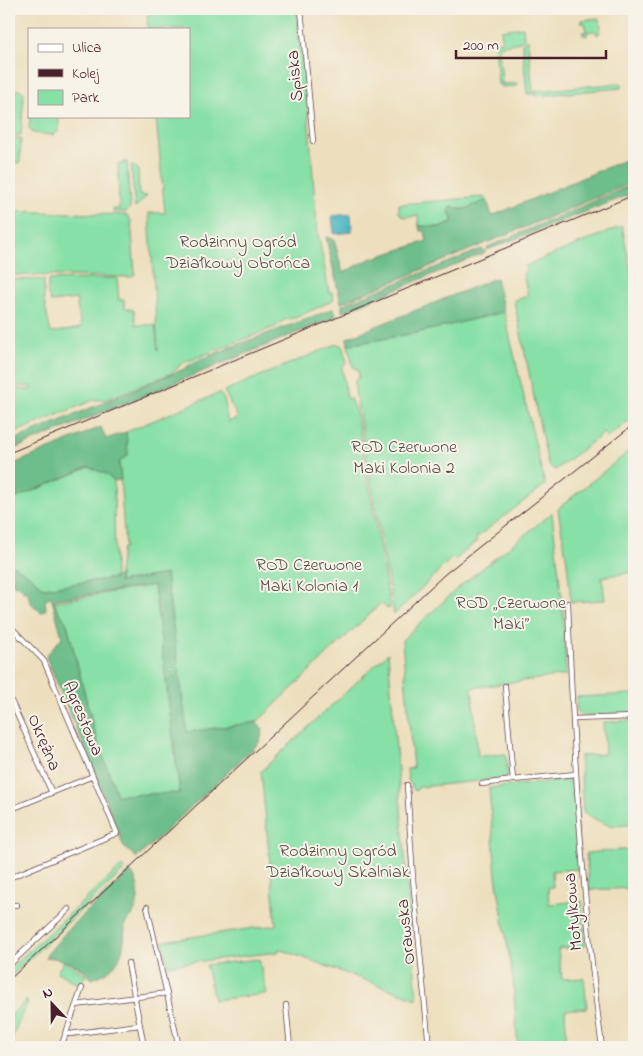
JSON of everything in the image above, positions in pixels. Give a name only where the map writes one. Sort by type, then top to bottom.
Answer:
[{"type":"street","name":"Spiska","points":[[301,9],[313,141]]},
{"type":"street","name":"Motylkowa","points":[[568,603],[576,774],[588,938],[602,1047]]},
{"type":"street","name":"Agrestowa","points":[[9,625],[44,661],[117,833],[9,878]]},
{"type":"street","points":[[505,686],[513,780]]},
{"type":"street","name":"Okrężna","points":[[9,697],[52,793]]},
{"type":"street","points":[[574,719],[634,717]]},
{"type":"street","points":[[482,784],[576,774]]},
{"type":"street","points":[[9,809],[93,776]]},
{"type":"street","name":"Orawska","points":[[407,784],[413,879],[429,1047]]},
{"type":"street","points":[[9,905],[17,905]]},
{"type":"street","points":[[147,907],[179,1047]]},
{"type":"street","points":[[9,965],[69,909]]},
{"type":"street","points":[[128,963],[138,1025],[142,1030],[144,1047]]},
{"type":"street","points":[[60,1047],[82,988]]},
{"type":"street","points":[[76,1005],[167,993]]},
{"type":"street","points":[[286,1005],[290,1047]]},
{"type":"street","points":[[65,1033],[70,1034],[138,1025]]},
{"type":"green space","name":"Rodzinny Ogród Działkowy Obrońca","points":[[154,9],[297,9],[300,45],[303,47],[317,227],[329,292],[332,292],[334,300],[295,318],[284,320],[275,327],[183,363],[172,373],[105,400],[94,400],[9,435],[9,388],[30,390],[31,387],[9,385],[9,279],[44,280],[44,301],[51,333],[81,328],[76,299],[51,302],[48,295],[48,280],[117,278],[119,300],[124,300],[125,308],[134,310],[136,325],[155,325],[158,350],[149,213],[165,213],[156,118],[190,118],[190,28],[148,28],[147,15],[151,14]]},
{"type":"green space","points":[[598,18],[601,25],[599,34],[597,35],[596,31],[587,32],[587,36],[583,35],[582,32],[586,32],[585,23],[581,23],[582,20]]},
{"type":"green space","points":[[523,27],[524,38],[520,42],[499,46],[502,84],[517,83],[517,86],[501,87],[501,84],[498,85],[495,42],[502,41],[501,30]]},
{"type":"green space","points":[[528,40],[533,94],[527,94],[522,43]]},
{"type":"green space","points":[[621,83],[623,86],[621,88],[535,96],[535,91]]},
{"type":"green space","points":[[9,90],[21,90],[24,93],[21,135],[9,135]]},
{"type":"green space","points":[[30,118],[59,118],[59,131],[53,135],[33,133],[29,128]]},
{"type":"green space","points":[[9,138],[21,138],[20,162],[9,164]]},
{"type":"green space","points":[[634,156],[634,182],[341,303],[326,237],[334,240],[343,273],[370,259],[427,241],[425,231],[420,231],[419,226],[441,227],[453,221],[449,212],[452,206],[462,210],[487,200],[492,216]]},
{"type":"green space","points":[[123,162],[127,162],[130,208],[126,212],[113,212],[113,209],[119,209],[118,164],[123,164]]},
{"type":"green space","points":[[131,165],[138,169],[139,195],[147,196],[135,208]]},
{"type":"green space","points":[[634,184],[634,193],[487,250],[488,247]]},
{"type":"green space","points":[[484,197],[487,200],[469,208],[451,207],[449,212],[453,221],[441,227],[419,226],[418,216],[404,217],[399,213],[399,204]]},
{"type":"green space","points":[[9,211],[127,215],[131,221],[135,274],[131,277],[9,275]]},
{"type":"green space","points":[[622,226],[634,288],[634,417],[607,438],[604,433],[555,470],[548,465],[514,300],[528,296],[523,273],[526,271],[525,266]]},
{"type":"green space","points":[[482,249],[486,252],[342,312],[342,305]]},
{"type":"green space","points":[[496,278],[504,312],[416,333],[348,345],[347,338]]},
{"type":"green space","points":[[333,309],[336,314],[335,317],[9,451],[9,442],[184,369],[194,362]]},
{"type":"green space","name":"ROD Czerwone Maki Kolonia 2","points":[[504,312],[545,485],[476,538],[477,541],[455,560],[452,558],[394,615],[355,390],[355,379],[359,378],[358,370],[353,367],[348,345],[416,333]]},
{"type":"green space","name":"ROD Czerwone Maki Kolonia 1","points":[[337,344],[342,345],[347,362],[342,368],[347,399],[350,398],[357,415],[390,608],[387,609],[381,603],[257,722],[187,733],[166,575],[118,582],[122,549],[125,547],[119,462],[128,455],[126,432],[219,393],[225,403],[228,422],[238,418],[224,391]]},
{"type":"green space","points":[[101,427],[106,439],[126,432],[128,455],[119,462],[121,480],[114,481],[106,474],[89,467],[9,501],[9,466]]},
{"type":"green space","points":[[634,447],[634,572],[602,577],[605,600],[571,602],[567,562],[558,510]]},
{"type":"green space","points":[[89,467],[106,474],[114,481],[115,578],[44,588],[26,573],[9,563],[9,501]]},
{"type":"green space","name":"ROD „Czerwone Maki”","points":[[552,513],[563,610],[566,675],[472,688],[478,756],[506,754],[508,778],[420,787],[415,791],[408,780],[407,769],[413,768],[402,640],[459,587]]},
{"type":"green space","points":[[9,563],[26,573],[44,588],[115,578],[120,574],[119,582],[166,574],[187,732],[257,722],[263,729],[260,742],[137,858],[124,847],[46,656],[62,637],[51,596],[45,601],[46,609],[41,613],[30,602],[28,593],[25,590],[23,592],[23,589],[17,584],[15,586],[9,582]],"holes":[[[154,585],[180,793],[117,795],[95,734],[67,624],[53,602],[57,599]]]},
{"type":"green space","points":[[154,585],[180,793],[117,796],[95,734],[67,624],[53,602]]},
{"type":"green space","name":"Rodzinny Ogród Działkowy Skalniak","points":[[388,653],[417,999],[279,949],[278,952],[168,965],[163,941],[276,925],[261,771]]},
{"type":"green space","points":[[634,694],[634,713],[581,716],[577,712],[576,697]]},
{"type":"green space","points":[[634,720],[634,824],[608,825],[583,812],[580,756],[605,754],[603,722]]},
{"type":"green space","points":[[569,780],[573,784],[580,869],[552,871],[553,887],[548,888],[549,904],[582,901],[585,946],[558,949],[562,979],[584,978],[587,1008],[565,1010],[567,1047],[518,1047],[513,980],[496,876],[489,788]]},
{"type":"green space","points":[[634,849],[634,888],[589,890],[586,853]]},
{"type":"green space","points":[[122,866],[125,869],[9,978],[9,969]]},
{"type":"green space","points":[[130,871],[137,884],[138,899],[134,913],[125,924],[124,944],[115,965],[102,975],[92,979],[71,963],[45,957],[69,928]]},
{"type":"green space","points":[[259,959],[267,994],[214,1000],[206,965]]},
{"type":"green space","points":[[64,961],[86,975],[79,985],[57,972]]},
{"type":"green space","points":[[28,1001],[9,1045],[9,1017]]},
{"type":"water","points":[[351,214],[352,232],[334,234],[332,216]]},
{"type":"railway","points":[[9,453],[634,195]]},
{"type":"railway","points":[[9,980],[445,574],[634,424]]}]
